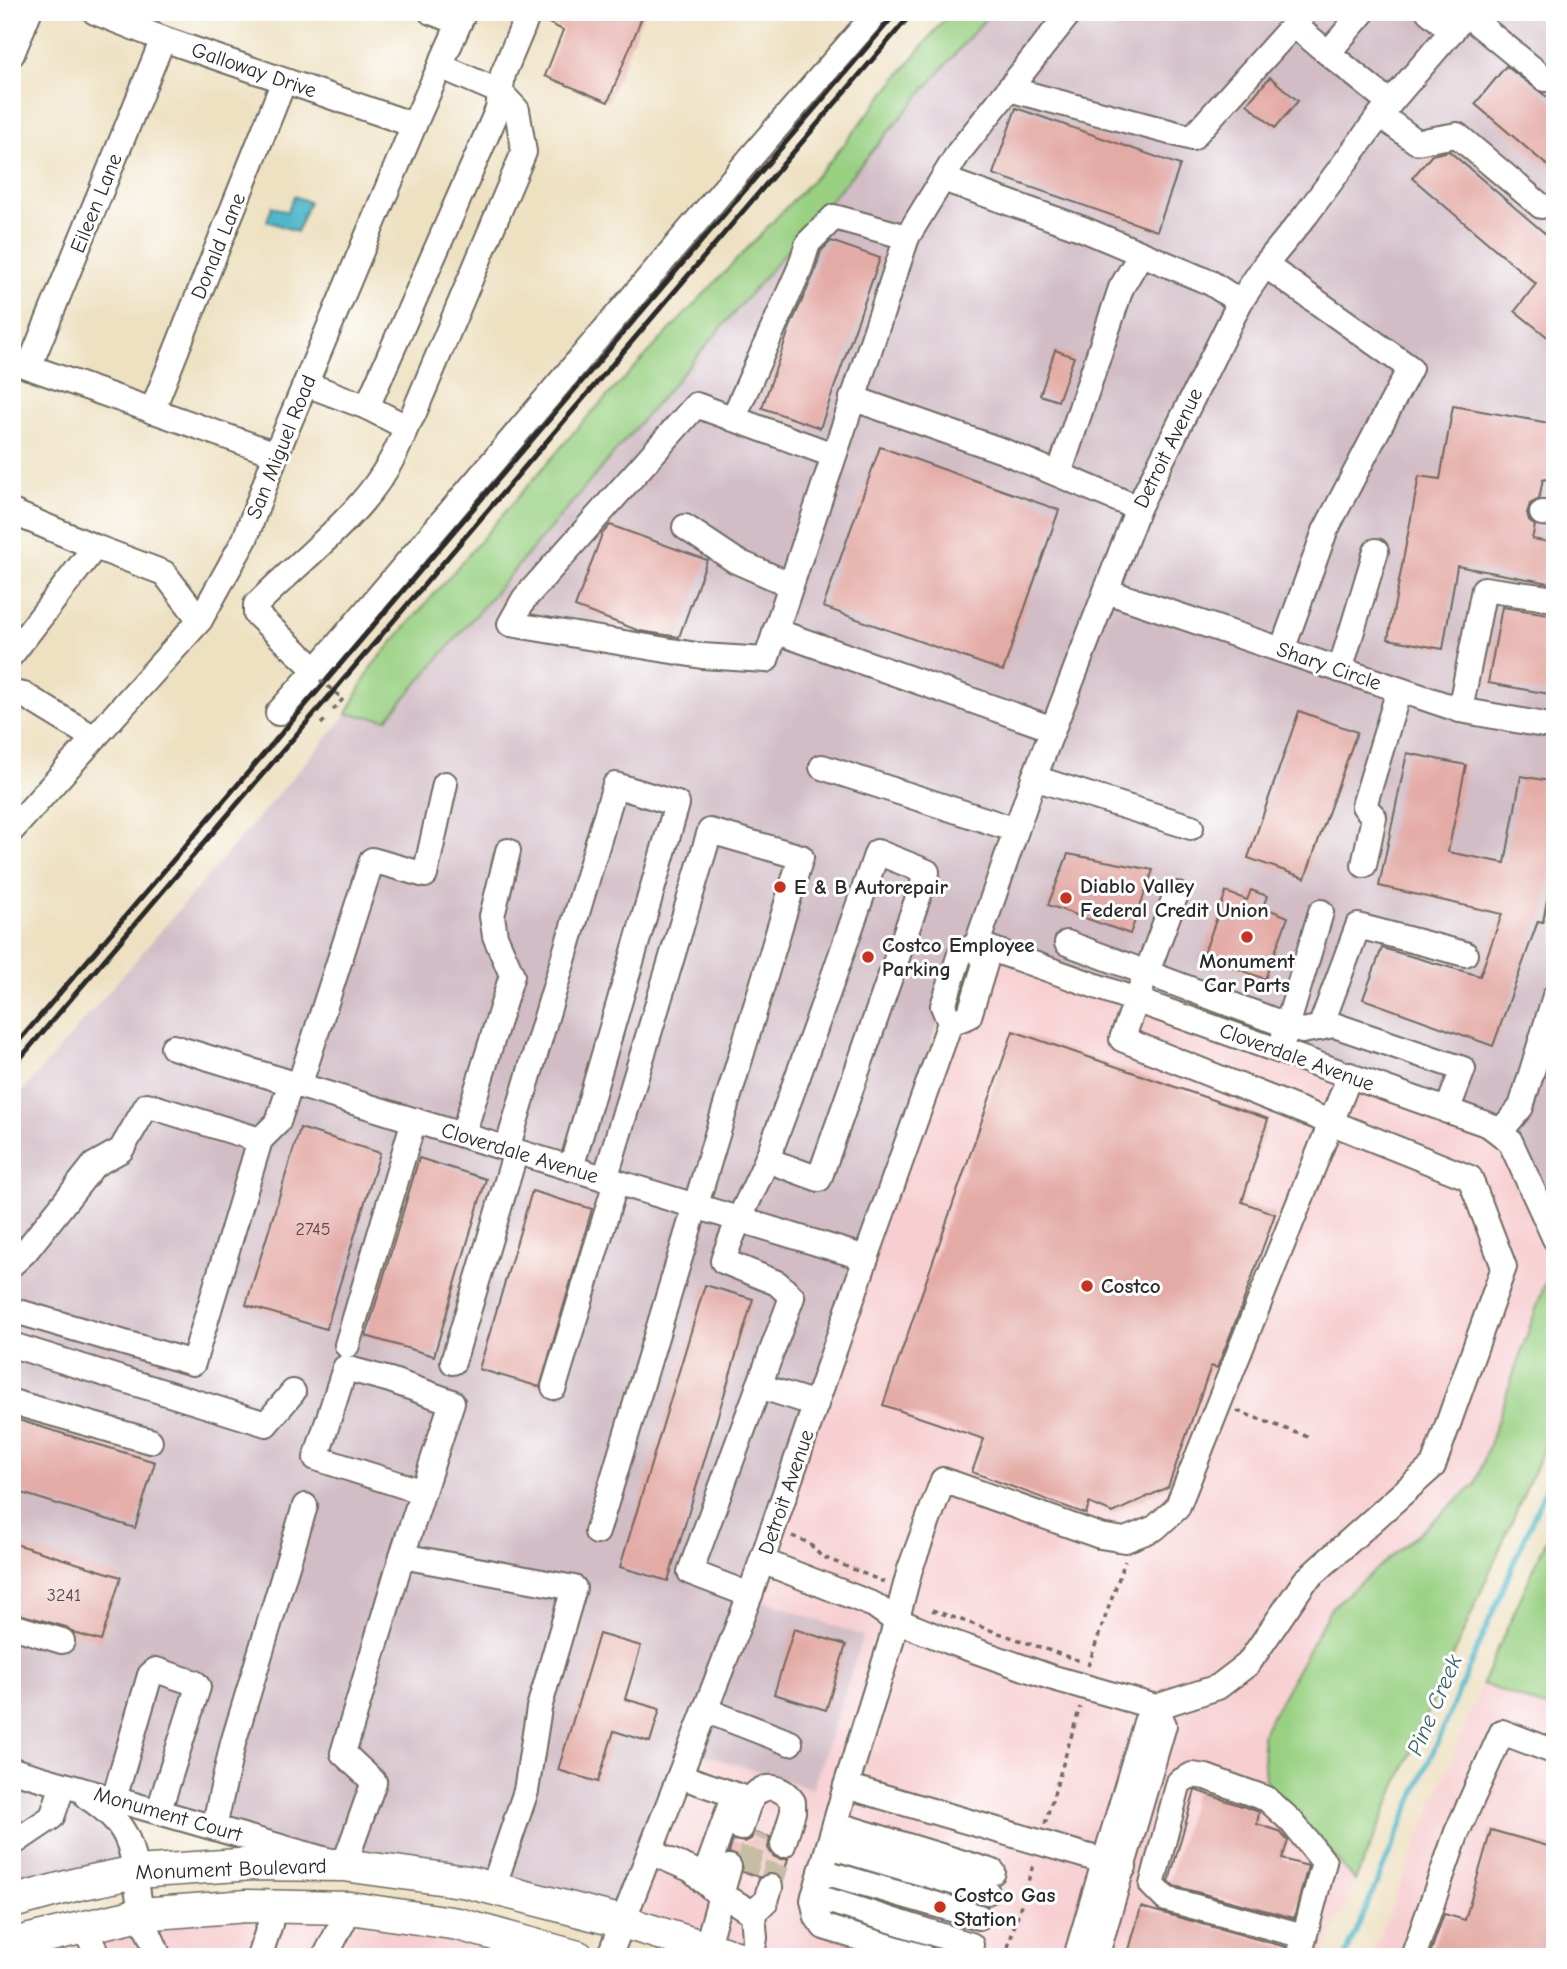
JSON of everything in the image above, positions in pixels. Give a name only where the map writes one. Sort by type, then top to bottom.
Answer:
[{"type":"main road","name":"Monument Boulevard","points":[[12,1902],[136,1872],[253,1864],[344,1865],[468,1882],[623,1922],[721,1953]]},
{"type":"main road","name":"Monument Boulevard","points":[[12,1944],[141,1913],[273,1906],[350,1908],[458,1924],[578,1957]]},
{"type":"street","points":[[12,54],[29,12]]},
{"type":"street","name":"Galloway Drive","points":[[94,12],[163,39],[414,125]]},
{"type":"street","points":[[431,12],[462,17]]},
{"type":"street","points":[[367,407],[498,109],[503,74],[529,12]]},
{"type":"street","points":[[278,713],[318,675],[764,142],[877,12]]},
{"type":"street","points":[[834,455],[696,405],[524,599],[510,624],[702,656],[766,660],[907,237],[959,152],[1070,12]]},
{"type":"street","points":[[1328,53],[1363,12]]},
{"type":"street","points":[[1429,12],[1462,19],[1545,79],[1555,79]]},
{"type":"street","name":"San Miguel Road","points":[[12,830],[200,620],[245,539],[276,454],[462,17]]},
{"type":"street","points":[[1009,89],[1192,138],[1300,19],[1328,53],[1418,142],[1457,135],[1541,206]]},
{"type":"street","name":"Detroit Avenue","points":[[608,1957],[750,1595],[950,1023],[969,1016],[985,964],[977,944],[1034,778],[1138,508],[1240,302],[1265,265],[1385,109],[1462,19]]},
{"type":"street","name":"Eileen Lane","points":[[21,364],[163,39]]},
{"type":"street","points":[[318,675],[256,614],[256,605],[362,503],[400,448],[524,152],[517,110],[500,92],[440,66]]},
{"type":"street","name":"Donald Lane","points":[[152,411],[284,81]]},
{"type":"street","points":[[943,179],[1040,212],[1211,283],[1240,302]]},
{"type":"street","points":[[733,419],[800,268],[808,243],[834,217],[907,237]]},
{"type":"street","points":[[1059,474],[1121,288],[1141,254]]},
{"type":"street","points":[[1265,265],[1410,368],[1325,531],[1282,650]]},
{"type":"street","points":[[21,364],[276,454]]},
{"type":"street","points":[[306,384],[367,407],[407,427]]},
{"type":"street","points":[[852,398],[961,435],[1138,508]]},
{"type":"street","points":[[12,512],[164,573],[200,620]]},
{"type":"street","points":[[685,527],[736,561],[791,584]]},
{"type":"street","points":[[12,654],[95,547]]},
{"type":"street","points":[[1340,670],[1376,551]]},
{"type":"street","points":[[1460,710],[1484,589],[1555,599]]},
{"type":"street","name":"Shary Circle","points":[[1106,591],[1460,710],[1555,727]]},
{"type":"street","points":[[775,631],[1053,729]]},
{"type":"street","points":[[1364,865],[1374,817],[1364,806],[1399,690]]},
{"type":"street","points":[[12,693],[24,695],[94,738]]},
{"type":"street","points":[[822,767],[1016,830]]},
{"type":"street","points":[[1034,778],[1191,827]]},
{"type":"street","points":[[12,1310],[193,1363],[260,1140],[278,1122],[295,1085],[372,860],[425,875],[445,784]]},
{"type":"street","points":[[453,1362],[615,785],[677,804],[571,1168]]},
{"type":"street","points":[[554,1387],[710,831],[801,857],[597,1532]]},
{"type":"street","points":[[463,1135],[512,975],[495,936],[492,916],[508,851]]},
{"type":"street","points":[[750,1595],[690,1572],[792,1297],[777,1283],[723,1261],[732,1233],[741,1220],[767,1160],[877,852],[928,872],[819,1179],[767,1160]]},
{"type":"street","points":[[1156,1707],[1219,1687],[1248,1664],[1305,1581],[1433,1466],[1504,1267],[1470,1178],[1122,1040],[1176,894]]},
{"type":"street","points":[[1280,1051],[1321,912]]},
{"type":"street","points":[[1320,1028],[1358,926],[1465,954]]},
{"type":"street","points":[[1067,943],[1302,1031],[1334,1025],[1463,1069],[1447,1111]]},
{"type":"street","name":"Cloverdale Avenue","points":[[977,944],[1350,1075],[1489,1125],[1500,1132]]},
{"type":"street","points":[[1082,981],[1092,953]]},
{"type":"street","points":[[1555,996],[1521,1107],[1500,1132],[1510,1141],[1517,1153],[1555,1239]]},
{"type":"street","name":"Cloverdale Avenue","points":[[173,1047],[866,1258]]},
{"type":"street","points":[[923,1957],[824,1927],[813,1908],[821,1871],[890,1645],[898,1608],[943,1480],[1101,1536],[1125,1540],[1155,1528],[1177,1508],[1350,1075]]},
{"type":"street","points":[[12,1264],[25,1252],[94,1165],[121,1150],[147,1105],[260,1140]]},
{"type":"street","points":[[347,1345],[414,1120]]},
{"type":"street","points":[[12,1345],[266,1424],[293,1392]]},
{"type":"street","points":[[344,1865],[374,1782],[343,1753],[452,1402],[390,1380],[345,1368],[316,1458],[423,1492]]},
{"type":"street","points":[[759,1386],[816,1404]]},
{"type":"street","points":[[12,1402],[150,1441]]},
{"type":"street","points":[[214,1827],[233,1743],[305,1506]]},
{"type":"street","points":[[402,1556],[574,1588],[540,1708],[526,1791],[493,1888]]},
{"type":"street","points":[[762,1560],[874,1605],[898,1608],[1000,1660],[1086,1675],[1156,1707],[1164,1725],[1114,1863],[1076,1957]]},
{"type":"street","points":[[12,1626],[62,1641]]},
{"type":"street","points":[[114,1799],[150,1675],[156,1670],[198,1686],[159,1810]]},
{"type":"street","points":[[705,1710],[790,1743]]},
{"type":"street","points":[[1413,1957],[1457,1832],[1502,1732],[1555,1752]]},
{"type":"street","name":"Monument Court","points":[[12,1770],[344,1865]]},
{"type":"street","points":[[1192,1775],[1206,1777],[1267,1800],[1291,1821],[1324,1862],[1302,1946],[1166,1899],[1152,1885],[1179,1782],[1192,1775]]},
{"type":"street","points":[[680,1776],[742,1798],[773,1787],[788,1794],[793,1802],[793,1812],[783,1845]]},
{"type":"street","points":[[12,1844],[52,1817],[67,1786]]},
{"type":"street","name":"Monument Court","points":[[67,1786],[105,1809],[118,1821],[131,1845],[141,1913],[157,1952],[155,1957]]},
{"type":"street","points":[[846,1786],[1114,1863]]},
{"type":"street","points":[[742,1798],[749,1831]]},
{"type":"street","points":[[721,1953],[742,1798]]},
{"type":"street","points":[[814,1896],[969,1951],[1005,1831]]},
{"type":"street","points":[[832,1835],[990,1882]]},
{"type":"street","points":[[650,1853],[692,1870],[728,1898],[755,1938],[751,1957]]},
{"type":"street","points":[[1096,1957],[1114,1863]]},
{"type":"street","points":[[728,1898],[737,1870]]},
{"type":"street","points":[[821,1871],[979,1917]]},
{"type":"street","points":[[728,1898],[765,1901],[770,1887]]},
{"type":"street","points":[[259,1957],[273,1906]]},
{"type":"street","points":[[325,1957],[350,1908]]},
{"type":"street","points":[[85,1927],[98,1957]]},
{"type":"path","points":[[318,675],[343,699],[333,710]]},
{"type":"path","points":[[321,724],[325,720]]},
{"type":"path","points":[[1218,1404],[1311,1438]]},
{"type":"path","points":[[774,1529],[809,1543],[821,1556],[883,1580],[898,1608],[913,1603],[1086,1675]]},
{"type":"path","points":[[1005,1957],[1082,1699],[1086,1675],[1133,1536]]},
{"type":"shaded area","points":[[991,12],[1555,12],[1555,1239],[1510,1141],[977,944],[960,955],[750,1596],[863,1636],[813,1789],[690,1750],[623,1922],[105,1809],[136,1872],[12,1902],[12,1104],[347,714],[387,719]]},
{"type":"shaded area","points":[[977,944],[1489,1125],[1555,1239],[1555,1280],[1545,1283],[1475,1485],[1331,1608],[1331,1852],[1355,1881],[1323,1957],[735,1957],[623,1922],[690,1750],[812,1789],[750,1595],[950,1023],[969,1016]]},
{"type":"shaded area","points":[[1482,1684],[1555,1711],[1555,1957],[1371,1957]]},
{"type":"shaded area","points":[[247,1906],[578,1957],[12,1957]]},
{"type":"green space","points":[[950,12],[991,12],[387,719],[347,714],[371,667],[582,423],[831,160]]},
{"type":"green space","points":[[1555,1280],[1555,1422],[1355,1881],[1265,1781],[1262,1734],[1331,1608],[1475,1485],[1545,1283]]},
{"type":"green space","points":[[1555,1521],[1555,1711],[1482,1684]]},
{"type":"water","points":[[294,196],[309,202],[297,232],[267,221],[272,206],[287,212]]},
{"type":"building","points":[[544,12],[644,12],[608,102],[545,76],[563,30],[542,20]]},
{"type":"building","points":[[1506,66],[1555,103],[1555,172],[1475,104]]},
{"type":"building","points":[[1270,77],[1298,101],[1275,128],[1247,104]]},
{"type":"building","points":[[1016,108],[1180,165],[1157,231],[993,174]]},
{"type":"building","points":[[1449,151],[1555,242],[1555,343],[1515,311],[1536,284],[1412,178],[1432,155]]},
{"type":"building","points":[[831,241],[880,258],[820,428],[762,408],[790,327],[814,274],[821,251]]},
{"type":"building","points":[[1055,350],[1074,357],[1058,401],[1040,395]]},
{"type":"building","points":[[1453,406],[1555,424],[1555,481],[1543,479],[1539,499],[1530,504],[1527,513],[1535,526],[1532,539],[1555,543],[1555,584],[1457,566],[1443,649],[1388,639],[1419,476],[1440,479]]},
{"type":"building","points":[[880,447],[1059,510],[1003,671],[823,607]]},
{"type":"building","points":[[610,525],[707,560],[679,637],[640,631],[575,607],[602,534]]},
{"type":"building","points":[[1502,607],[1555,615],[1555,695],[1488,683]]},
{"type":"building","points":[[1299,711],[1357,732],[1305,878],[1248,858]]},
{"type":"building","points":[[1407,753],[1466,765],[1448,852],[1505,863],[1521,776],[1555,782],[1555,856],[1543,922],[1538,921],[1493,1046],[1363,999],[1382,948],[1480,976],[1502,914],[1379,886]]},
{"type":"building","points":[[1068,854],[1153,870],[1130,934],[1048,905]]},
{"type":"building","points":[[1251,890],[1267,896],[1263,907],[1288,917],[1265,979],[1203,956],[1226,892],[1247,900]]},
{"type":"building","name":"Costco","points":[[1013,1031],[1268,1119],[1242,1202],[1275,1214],[1239,1313],[1217,1368],[1211,1366],[1168,1487],[1113,1513],[1089,1503],[1086,1514],[972,1472],[984,1439],[883,1405]]},
{"type":"building","points":[[300,1128],[380,1153],[326,1329],[246,1305]]},
{"type":"building","points":[[419,1158],[486,1179],[434,1356],[366,1336]]},
{"type":"building","points":[[532,1191],[592,1209],[540,1387],[479,1369]]},
{"type":"building","points":[[705,1285],[753,1299],[668,1581],[620,1567]]},
{"type":"building","points":[[12,1418],[155,1462],[135,1528],[12,1490]]},
{"type":"building","points":[[12,1543],[121,1577],[101,1641],[74,1633],[66,1627],[12,1612]]},
{"type":"building","points":[[794,1629],[846,1645],[826,1710],[774,1694]]},
{"type":"building","points":[[599,1634],[641,1646],[625,1699],[660,1709],[650,1742],[614,1731],[598,1782],[558,1770]]},
{"type":"building","points":[[1195,1790],[1259,1812],[1257,1824],[1279,1831],[1288,1841],[1282,1859],[1308,1866],[1294,1918],[1174,1886],[1169,1881]]},
{"type":"building","points":[[1491,1830],[1555,1848],[1555,1957],[1429,1957],[1444,1914],[1465,1920]]},
{"type":"building","points":[[755,1833],[770,1837],[768,1848],[773,1856],[788,1859],[782,1879],[773,1873],[766,1873],[758,1879],[759,1877],[743,1872],[740,1857],[729,1853],[733,1840],[745,1842]]},
{"type":"building","points":[[1141,1907],[1286,1947],[1284,1957],[1127,1957]]},
{"type":"waterway","name":"Pine Creek","points":[[1345,1957],[1555,1467]]},
{"type":"tunnel","points":[[745,1872],[757,1833]]},
{"type":"tunnel","points":[[770,1887],[783,1845]]},
{"type":"railway","points":[[12,1049],[897,12]]},
{"type":"railway","points":[[12,1068],[913,12]]},
{"type":"place","name":"E & B Autorepair","points":[[780,887]]},
{"type":"place","name":"Diablo Valley Federal Credit Union","points":[[1066,898]]},
{"type":"place","name":"Monument Car Parts","points":[[1247,937]]},
{"type":"place","name":"Costco Employee Parking","points":[[868,957]]},
{"type":"place","name":"Costco","points":[[1087,1286]]},
{"type":"place","name":"Costco Gas Station","points":[[940,1907]]}]
